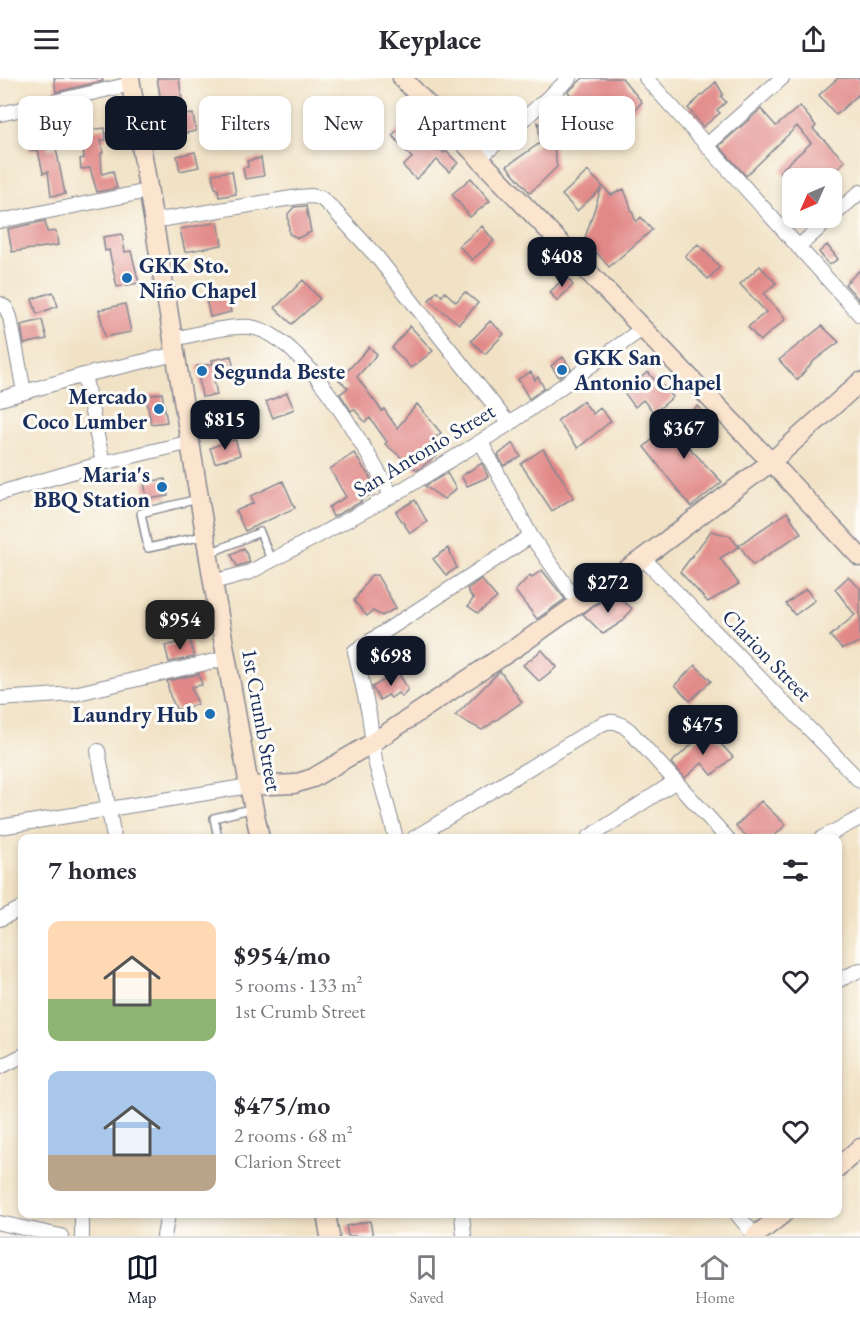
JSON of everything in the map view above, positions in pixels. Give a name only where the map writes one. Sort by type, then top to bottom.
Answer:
[{"type":"street","points":[[402,78],[860,557]]},
{"type":"street","points":[[480,158],[570,78]]},
{"type":"street","points":[[646,78],[860,315]]},
{"type":"street","points":[[707,146],[782,78]]},
{"type":"street","points":[[0,114],[130,81]]},
{"type":"street","name":"1st Crumb Street","points":[[130,81],[257,834]]},
{"type":"street","points":[[0,221],[148,191]]},
{"type":"street","points":[[798,247],[860,192]]},
{"type":"street","points":[[153,221],[298,197],[321,198],[377,257],[509,424]]},
{"type":"street","points":[[0,304],[6,308],[10,317],[24,392]]},
{"type":"street","points":[[0,399],[236,328],[252,327],[268,331],[299,358],[338,406],[392,496]]},
{"type":"street","name":"San Antonio Street","points":[[213,582],[250,572],[392,496],[509,424],[642,329]]},
{"type":"street","points":[[84,375],[103,463]]},
{"type":"street","points":[[0,827],[249,786],[281,785],[307,780],[326,771],[372,743],[579,604],[643,558],[771,462],[860,382]]},
{"type":"street","points":[[0,493],[103,463],[190,442]]},
{"type":"street","points":[[481,442],[531,536],[579,604]]},
{"type":"street","points":[[395,834],[377,770],[369,714],[355,651],[531,536]]},
{"type":"street","name":"Clarion Street","points":[[643,558],[860,781]]},
{"type":"street","points":[[0,699],[74,694],[227,658]]},
{"type":"street","points":[[421,834],[605,723],[617,722],[622,724],[723,834]]},
{"type":"street","points":[[98,751],[113,834]]},
{"type":"street","points":[[594,834],[676,781]]},
{"type":"street","points":[[830,834],[860,818]]},
{"type":"street","points":[[0,919],[18,910]]},
{"type":"street","points":[[842,979],[860,970]]},
{"type":"street","points":[[0,1067],[18,1058]]},
{"type":"street","points":[[842,1164],[858,1152]]},
{"type":"street","points":[[82,1218],[82,1236]]},
{"type":"street","points":[[164,1236],[167,1218]]},
{"type":"street","points":[[327,1218],[330,1236]]},
{"type":"street","points":[[462,1218],[464,1236]]},
{"type":"street","points":[[740,1218],[755,1236],[778,1218]]},
{"type":"street","points":[[0,1223],[61,1236]]},
{"type":"lane","points":[[200,498],[141,513],[148,548],[207,545],[260,532],[271,560]]},
{"type":"lane","points":[[217,834],[214,818],[254,808]]},
{"type":"building","points":[[54,78],[102,78],[103,81],[56,92]]},
{"type":"building","points":[[157,78],[179,78],[181,96],[160,96]]},
{"type":"building","points":[[583,78],[622,78],[642,102],[635,109],[635,96],[572,96],[568,92]]},
{"type":"building","points":[[838,78],[860,78],[860,93],[836,115],[819,95]]},
{"type":"building","points":[[716,82],[723,94],[721,97],[726,102],[717,110],[720,113],[703,127],[688,108]]},
{"type":"building","points":[[800,106],[816,126],[813,129],[845,161],[838,168],[783,168],[811,143],[797,126],[746,176],[719,146],[761,109],[776,126]]},
{"type":"building","points":[[193,114],[196,131],[187,133],[187,115]]},
{"type":"building","points":[[105,128],[105,140],[101,140],[102,174],[113,171],[117,188],[97,192],[90,168],[81,169],[80,159],[84,158],[83,150],[93,150],[93,130]]},
{"type":"building","points":[[539,144],[539,150],[554,150],[557,167],[530,193],[507,166]]},
{"type":"building","points":[[38,150],[56,150],[65,194],[51,196],[48,172],[43,173]]},
{"type":"building","points":[[405,150],[441,150],[444,153],[446,151],[458,163],[449,172],[437,160],[416,179],[403,166],[412,158]]},
{"type":"building","points":[[195,152],[199,167],[180,171],[177,156]]},
{"type":"building","points":[[261,158],[264,176],[245,179],[243,168],[248,167],[247,161]]},
{"type":"building","points":[[232,171],[236,194],[219,197],[212,174]]},
{"type":"building","points":[[588,171],[611,195],[624,189],[636,222],[641,217],[652,230],[609,267],[597,253],[592,257],[582,247],[601,189],[577,211],[562,195]]},
{"type":"building","points":[[471,178],[490,201],[470,217],[452,194]]},
{"type":"building","points":[[306,206],[311,232],[298,238],[289,234],[288,214],[294,207]]},
{"type":"building","points":[[45,221],[47,232],[56,231],[58,245],[12,252],[8,229]]},
{"type":"building","points":[[218,222],[222,245],[185,252],[180,229]]},
{"type":"building","points":[[482,226],[494,241],[472,260],[459,246]]},
{"type":"building","points":[[122,234],[125,252],[131,251],[139,283],[117,287],[109,250],[105,251],[103,237]]},
{"type":"building","points":[[698,244],[720,267],[708,279],[685,256]]},
{"type":"building","points":[[827,245],[838,259],[829,265],[819,252]]},
{"type":"building","points":[[760,266],[776,283],[764,294],[786,319],[760,341],[748,327],[766,312],[740,284]]},
{"type":"building","points":[[860,270],[860,301],[845,284]]},
{"type":"building","points":[[566,276],[573,285],[557,301],[550,292]]},
{"type":"building","points":[[303,280],[320,299],[292,324],[275,308]]},
{"type":"building","points":[[225,290],[231,312],[210,317],[205,294]]},
{"type":"building","points":[[437,291],[442,296],[445,292],[456,302],[465,292],[478,303],[459,324],[429,300]]},
{"type":"building","points":[[53,292],[58,306],[37,314],[32,299]]},
{"type":"building","points":[[125,304],[131,332],[105,337],[99,310]]},
{"type":"building","points":[[42,320],[47,339],[24,344],[21,325]]},
{"type":"building","points":[[490,321],[504,334],[485,354],[471,341]]},
{"type":"building","points":[[410,326],[433,351],[411,368],[392,348]]},
{"type":"building","points":[[822,326],[839,342],[815,360],[797,380],[779,360]]},
{"type":"building","points":[[369,347],[377,354],[357,377],[382,411],[384,409],[397,428],[417,404],[441,433],[431,441],[437,456],[417,470],[385,444],[387,442],[370,418],[365,422],[354,409],[351,411],[340,394],[348,388],[339,380]]},
{"type":"building","points":[[231,356],[235,374],[214,379],[217,395],[202,397],[197,366],[213,364],[212,360]]},
{"type":"building","points":[[563,357],[571,369],[559,377],[551,366]]},
{"type":"building","points":[[531,372],[535,380],[538,377],[544,388],[529,399],[518,379]]},
{"type":"building","points":[[648,372],[661,388],[663,386],[673,397],[654,413],[643,400],[635,407],[623,391]]},
{"type":"building","points":[[162,393],[167,422],[151,424],[146,396]]},
{"type":"building","points":[[287,393],[294,409],[273,418],[266,402]]},
{"type":"building","points":[[583,401],[593,414],[600,408],[611,421],[578,448],[557,421]]},
{"type":"building","points":[[698,406],[707,416],[680,438],[722,482],[691,507],[644,447],[656,436],[658,439]]},
{"type":"building","points":[[235,439],[240,455],[215,463],[210,448]]},
{"type":"building","points":[[513,443],[521,457],[504,466],[498,455]]},
{"type":"building","points":[[543,449],[574,497],[552,511],[521,464]]},
{"type":"building","points":[[354,453],[378,490],[333,517],[329,507],[346,497],[330,469]]},
{"type":"building","points":[[482,463],[488,477],[467,486],[461,476]]},
{"type":"building","points":[[447,473],[456,489],[444,499],[425,486]]},
{"type":"building","points":[[165,479],[168,496],[147,499],[144,482]]},
{"type":"building","points":[[283,481],[295,508],[245,531],[236,511],[254,503],[251,496]]},
{"type":"building","points":[[415,500],[427,522],[410,533],[396,512]]},
{"type":"building","points":[[787,512],[801,533],[753,565],[739,545]]},
{"type":"building","points":[[711,531],[730,536],[739,547],[720,558],[739,584],[708,602],[680,572]]},
{"type":"building","points":[[244,548],[250,562],[237,566],[231,554]]},
{"type":"building","points":[[448,548],[457,568],[446,575],[433,559]]},
{"type":"building","points":[[542,570],[565,599],[537,619],[515,591],[530,575],[532,577]]},
{"type":"building","points":[[371,575],[377,575],[396,608],[382,616],[373,611],[367,616],[354,601]]},
{"type":"building","points":[[848,577],[860,588],[860,643],[842,649],[830,636],[855,615],[835,589]]},
{"type":"building","points":[[481,579],[497,598],[478,613],[468,606],[473,599],[467,589]]},
{"type":"building","points":[[806,589],[815,600],[795,615],[786,604]]},
{"type":"building","points":[[612,594],[632,608],[623,621],[603,634],[583,614]]},
{"type":"building","points":[[190,640],[194,657],[169,662],[165,646]]},
{"type":"building","points":[[542,650],[557,667],[539,681],[523,665]]},
{"type":"building","points":[[695,665],[711,681],[690,701],[675,685]]},
{"type":"building","points":[[500,671],[522,702],[482,730],[455,716]]},
{"type":"building","points":[[398,672],[408,689],[402,697],[398,693],[391,698],[388,695],[380,700],[372,687]]},
{"type":"building","points":[[199,674],[202,685],[191,687],[198,704],[177,710],[170,696],[167,681]]},
{"type":"building","points":[[708,730],[733,757],[712,775],[702,763],[685,778],[671,763]]},
{"type":"building","points":[[761,801],[786,825],[776,834],[744,834],[736,826]]},
{"type":"building","points":[[370,1221],[373,1236],[348,1236],[346,1226]]},
{"type":"place","name":"GKK Sto. Niño Chapel","points":[[127,278]]},
{"type":"place","name":"GKK San Antonio Chapel","points":[[562,370]]},
{"type":"place","name":"Segunda Beste","points":[[202,371]]},
{"type":"place","name":"Mercado Coco Lumber","points":[[159,409]]},
{"type":"place","name":"Maria's BBQ Station","points":[[162,487]]},
{"type":"place","name":"Laundry Hub","points":[[210,714]]}]
